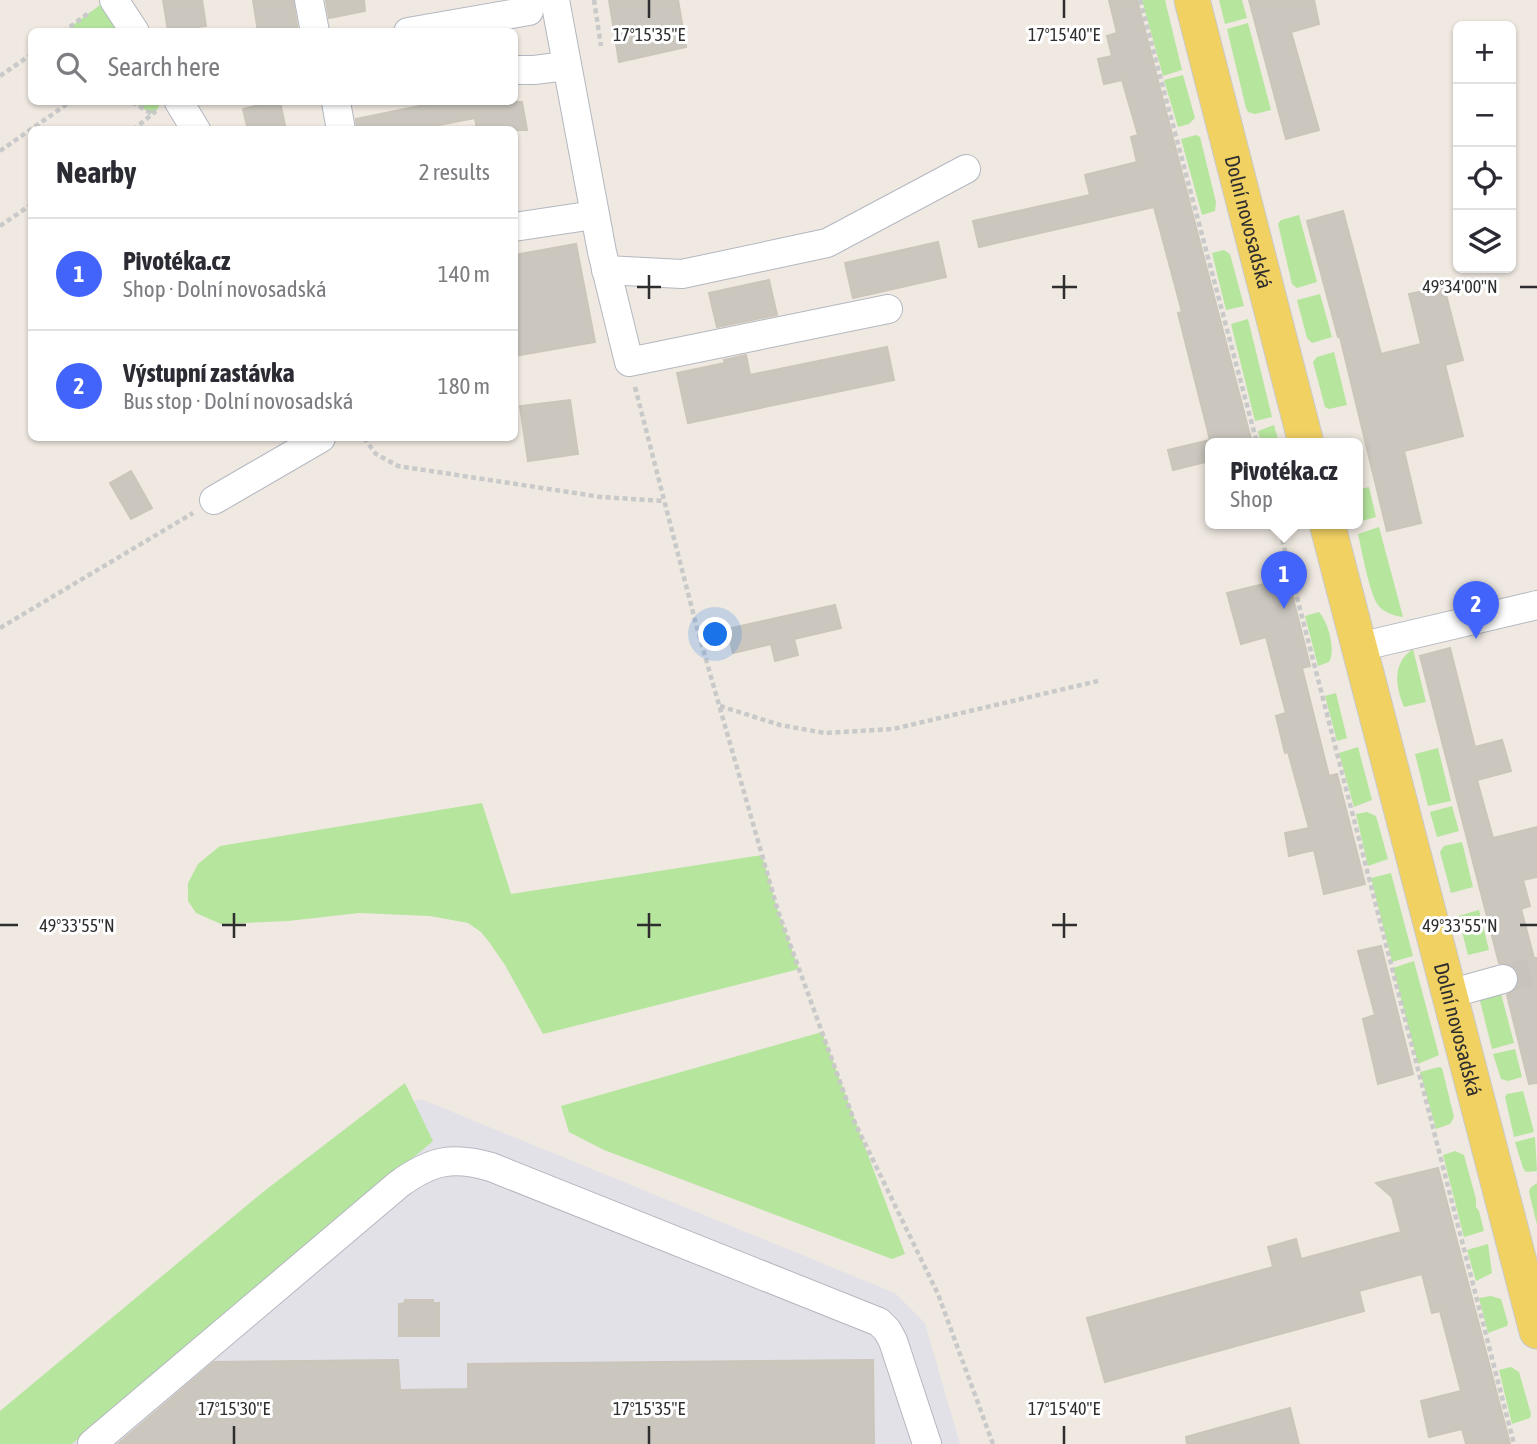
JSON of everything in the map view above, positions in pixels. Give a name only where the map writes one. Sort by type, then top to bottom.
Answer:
[{"type":"main road","name":"Dolní novosadská","points":[[1192,0],[1305,438]]},
{"type":"main road","name":"Dolní novosadská","points":[[1329,529],[1537,1331]]},
{"type":"street","points":[[309,0],[314,28]]},
{"type":"street","points":[[431,28],[529,11],[527,0]]},
{"type":"street","points":[[555,0],[594,215],[629,362],[888,309]]},
{"type":"street","points":[[105,4],[131,28]]},
{"type":"street","points":[[518,70],[566,66]]},
{"type":"street","points":[[168,105],[192,126]]},
{"type":"street","points":[[337,105],[340,126]]},
{"type":"street","points":[[606,270],[682,274],[827,243],[966,169]]},
{"type":"street","points":[[518,226],[594,215]]},
{"type":"street","points":[[214,500],[316,441]]},
{"type":"street","points":[[1359,647],[1537,605]]},
{"type":"street","points":[[1449,994],[1503,979]]},
{"type":"street","points":[[92,1444],[399,1184],[429,1165],[455,1161],[470,1161],[491,1167],[878,1322],[887,1330],[893,1341],[927,1444]]},
{"type":"path","points":[[594,0],[601,47]]},
{"type":"path","points":[[1140,0],[1256,438]]},
{"type":"path","points":[[69,28],[105,4]]},
{"type":"path","points":[[0,76],[28,57]]},
{"type":"path","points":[[36,126],[67,105]]},
{"type":"path","points":[[138,105],[154,114]]},
{"type":"path","points":[[138,126],[168,105]]},
{"type":"path","points":[[0,151],[28,132]]},
{"type":"path","points":[[0,226],[28,207]]},
{"type":"path","points":[[629,362],[719,706],[778,911],[855,1123],[938,1294],[993,1444]]},
{"type":"path","points":[[366,441],[376,454],[398,466],[601,497],[664,501]]},
{"type":"path","points":[[0,628],[214,500]]},
{"type":"path","points":[[1280,529],[1514,1444]]},
{"type":"path","points":[[719,706],[780,725],[825,733],[893,729],[1098,681]]},
{"type":"shaded area","points":[[421,1099],[895,1293],[925,1323],[960,1444],[17,1444],[407,1102]]},
{"type":"green space","points":[[107,0],[132,28],[68,28]]},
{"type":"green space","points":[[1142,0],[1165,0],[1182,70],[1163,76]]},
{"type":"green space","points":[[1219,0],[1242,0],[1247,18],[1225,24]]},
{"type":"green space","points":[[1248,23],[1271,110],[1255,114],[1248,112],[1246,108],[1227,29]]},
{"type":"green space","points":[[1183,75],[1195,118],[1189,124],[1178,127],[1164,80]]},
{"type":"green space","points":[[137,105],[159,105],[154,115]]},
{"type":"green space","points":[[1196,135],[1200,137],[1216,202],[1215,211],[1202,215],[1181,139]]},
{"type":"green space","points":[[1299,215],[1317,282],[1297,288],[1292,284],[1278,224],[1281,220]]},
{"type":"green space","points":[[1224,250],[1230,254],[1244,306],[1226,310],[1212,253]]},
{"type":"green space","points":[[1320,294],[1332,337],[1312,343],[1307,338],[1297,300]]},
{"type":"green space","points":[[1248,319],[1272,417],[1255,421],[1231,324]]},
{"type":"green space","points":[[1334,352],[1347,405],[1329,409],[1325,407],[1313,362],[1317,357]]},
{"type":"green space","points":[[1274,425],[1278,438],[1260,438],[1258,431]]},
{"type":"green space","points":[[1369,487],[1376,517],[1363,521],[1363,489]]},
{"type":"green space","points":[[1379,527],[1403,617],[1380,607],[1369,581],[1358,534]]},
{"type":"green space","points":[[1319,612],[1328,629],[1332,651],[1329,662],[1318,666],[1305,616]]},
{"type":"green space","points":[[1413,649],[1426,702],[1404,707],[1397,675],[1401,661]]},
{"type":"green space","points":[[1336,693],[1347,738],[1337,741],[1325,696]]},
{"type":"green space","points":[[1358,747],[1372,800],[1354,807],[1339,753]]},
{"type":"green space","points":[[1438,748],[1451,801],[1428,806],[1415,754]]},
{"type":"green space","points":[[482,803],[511,894],[762,855],[799,969],[543,1034],[505,965],[481,932],[468,923],[430,916],[359,913],[288,921],[221,924],[196,913],[188,901],[188,883],[198,864],[220,846]]},
{"type":"green space","points":[[1452,806],[1459,831],[1437,837],[1430,812]]},
{"type":"green space","points":[[1367,812],[1376,816],[1388,859],[1368,866],[1356,814]]},
{"type":"green space","points":[[1462,842],[1473,887],[1451,893],[1440,852],[1444,846]]},
{"type":"green space","points":[[1391,873],[1413,956],[1392,962],[1371,878]]},
{"type":"green space","points":[[1479,910],[1489,950],[1468,955],[1458,916]]},
{"type":"green space","points":[[1414,961],[1439,1055],[1418,1064],[1393,968]]},
{"type":"green space","points":[[1499,986],[1514,1043],[1492,1049],[1479,997]]},
{"type":"green space","points":[[822,1032],[905,1254],[892,1259],[604,1150],[569,1132],[561,1106]]},
{"type":"green space","points":[[1515,1049],[1522,1077],[1508,1081],[1501,1079],[1493,1054]]},
{"type":"green space","points":[[1442,1068],[1454,1117],[1450,1124],[1436,1129],[1420,1072]]},
{"type":"green space","points":[[405,1083],[433,1141],[72,1444],[0,1444],[0,1411],[263,1192]]},
{"type":"green space","points":[[1523,1091],[1534,1132],[1514,1137],[1505,1097],[1507,1094]]},
{"type":"green space","points":[[1535,1137],[1537,1171],[1526,1172],[1515,1142]]},
{"type":"green space","points":[[1455,1151],[1464,1155],[1484,1231],[1464,1237],[1443,1155]]},
{"type":"green space","points":[[1537,1183],[1537,1225],[1529,1192]]},
{"type":"green space","points":[[1488,1244],[1492,1273],[1476,1281],[1467,1250]]},
{"type":"green space","points":[[1491,1296],[1501,1299],[1508,1323],[1507,1326],[1488,1333],[1479,1298]]},
{"type":"green space","points":[[1511,1367],[1519,1372],[1531,1414],[1530,1418],[1512,1424],[1499,1370]]},
{"type":"building","points":[[163,0],[202,0],[206,26],[168,28]]},
{"type":"building","points":[[253,0],[293,0],[297,28],[257,28]]},
{"type":"building","points":[[326,0],[364,0],[365,11],[329,18]]},
{"type":"building","points":[[609,0],[678,0],[686,47],[619,62]]},
{"type":"building","points":[[1109,0],[1137,0],[1251,438],[1209,438],[1178,313],[1182,312],[1154,207],[979,247],[973,221],[1090,195],[1085,175],[1137,162],[1131,137],[1138,135],[1122,80],[1104,84],[1098,59],[1112,56],[1107,36],[1117,33]]},
{"type":"building","points":[[1249,0],[1314,0],[1319,24],[1291,32],[1319,130],[1286,139]]},
{"type":"building","points":[[518,102],[522,102],[527,130],[518,130],[518,126],[476,126],[475,118],[434,126],[357,126],[356,119],[424,105],[518,105]]},
{"type":"building","points":[[281,105],[285,126],[247,126],[243,109]]},
{"type":"building","points":[[1343,211],[1381,354],[1421,344],[1409,294],[1444,287],[1463,360],[1445,365],[1463,436],[1404,451],[1421,523],[1387,531],[1340,337],[1307,221]]},
{"type":"building","points":[[938,242],[946,277],[853,298],[845,263]]},
{"type":"building","points":[[576,244],[595,342],[518,355],[518,254]]},
{"type":"building","points":[[769,280],[777,315],[717,327],[709,293]]},
{"type":"building","points":[[887,347],[894,380],[688,423],[677,373],[725,363],[724,360],[746,355],[750,375]]},
{"type":"building","points":[[570,400],[578,454],[528,461],[520,406]]},
{"type":"building","points":[[1205,441],[1205,462],[1173,470],[1168,450]]},
{"type":"building","points":[[131,471],[152,508],[131,519],[110,483]]},
{"type":"building","points":[[1288,578],[1310,666],[1302,668],[1329,776],[1337,774],[1365,884],[1324,894],[1314,850],[1289,856],[1285,833],[1309,828],[1276,716],[1286,713],[1266,637],[1241,644],[1227,593]]},
{"type":"building","points":[[835,605],[841,628],[794,639],[798,655],[775,661],[771,644],[733,653],[727,629]]},
{"type":"building","points":[[1450,648],[1475,747],[1502,740],[1511,771],[1477,780],[1493,838],[1537,827],[1537,877],[1523,880],[1530,906],[1521,909],[1534,958],[1537,958],[1537,1083],[1529,1084],[1507,995],[1519,984],[1519,975],[1514,967],[1499,963],[1420,656]]},
{"type":"building","points":[[1381,946],[1413,1074],[1378,1084],[1363,1019],[1375,1015],[1358,951]]},
{"type":"building","points":[[1438,1168],[1510,1444],[1466,1444],[1462,1429],[1429,1437],[1421,1401],[1461,1391],[1440,1311],[1432,1313],[1422,1274],[1359,1291],[1364,1311],[1105,1382],[1087,1318],[1273,1267],[1268,1247],[1296,1239],[1301,1259],[1401,1232],[1392,1197],[1376,1183]]},
{"type":"building","points":[[405,1300],[433,1300],[433,1303],[439,1303],[439,1336],[399,1336],[399,1304],[405,1303]]},
{"type":"building","points":[[398,1360],[400,1390],[468,1389],[468,1364],[873,1360],[874,1444],[118,1444],[214,1362]]},
{"type":"building","points":[[1290,1408],[1299,1444],[1187,1444],[1186,1437]]},
{"type":"tunnel","points":[[1503,979],[1537,970]]},
{"type":"place","name":"Pivotéka.cz","points":[[1284,609]]},
{"type":"place","name":"Výstupní zastávka","points":[[1476,639]]}]
